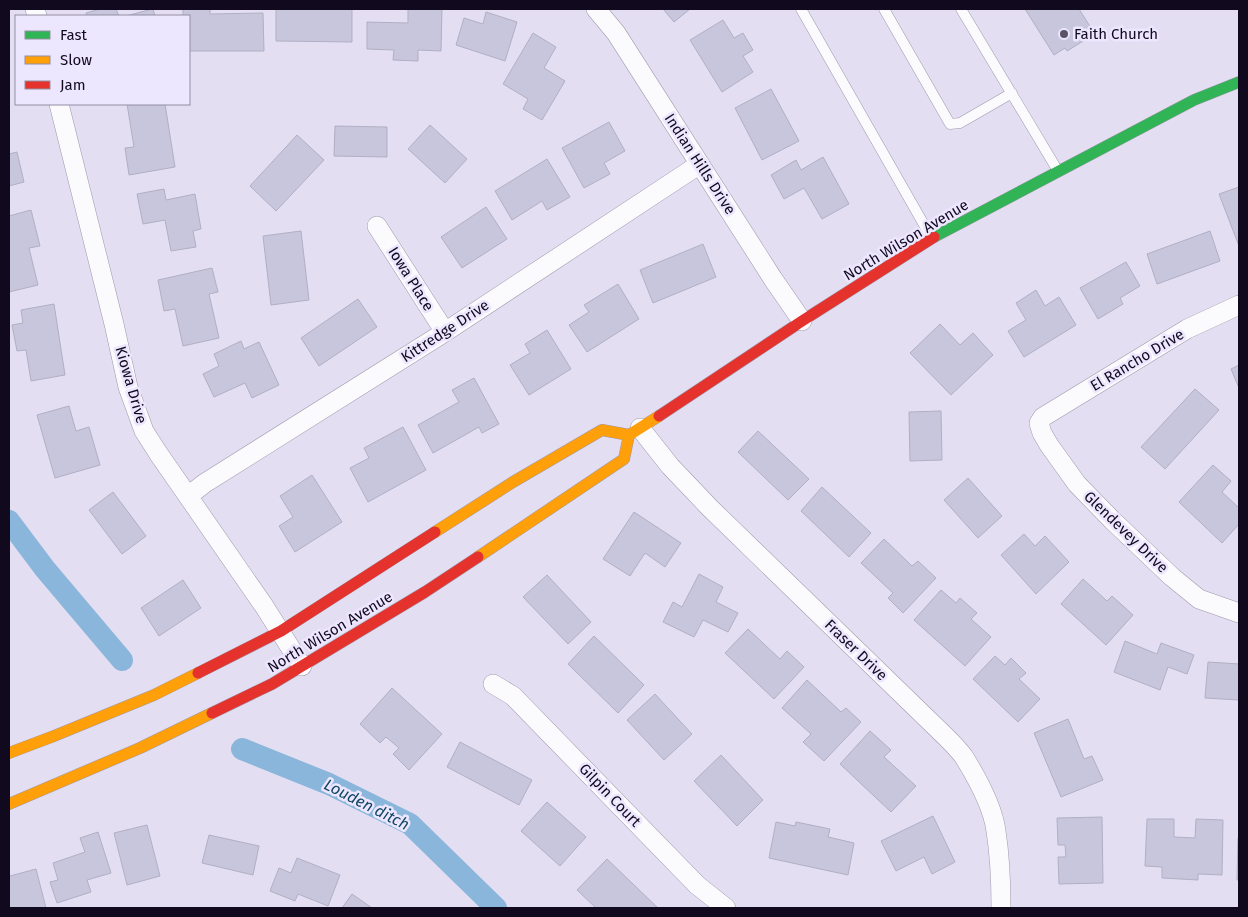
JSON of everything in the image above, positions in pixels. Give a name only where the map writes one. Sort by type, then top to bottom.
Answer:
[{"type":"main road","name":"North Wilson Avenue","points":[[9,753],[154,695],[281,631],[513,482],[602,430],[634,431],[932,238],[1194,100],[1239,82]]},
{"type":"main road","name":"North Wilson Avenue","points":[[9,804],[140,748],[272,684],[424,592],[624,459],[634,431]]},
{"type":"street","name":"Indian Hills Drive","points":[[596,9],[616,33],[802,321]]},
{"type":"street","name":"Kiowa Drive","points":[[59,105],[128,387],[144,431],[281,631],[302,666]]},
{"type":"street","name":"Kittredge Drive","points":[[188,496],[205,483],[445,332],[700,164]]},
{"type":"street","name":"Iowa Place","points":[[377,226],[445,332]]},
{"type":"street","name":"El Rancho Drive","points":[[1039,423],[1043,417],[1187,329],[1239,305]]},
{"type":"street","name":"Glendevey Drive","points":[[1039,423],[1048,445],[1077,484],[1172,577],[1199,599],[1239,613]]},
{"type":"street","name":"Fraser Drive","points":[[634,431],[710,508],[932,723],[963,756],[979,783],[991,811],[996,830],[1001,875],[1001,908]]},
{"type":"street","name":"Gilpin Court","points":[[493,684],[513,696],[697,885],[726,908]]},
{"type":"lane","points":[[801,9],[932,238]]},
{"type":"lane","points":[[884,9],[950,124],[960,123],[1012,93]]},
{"type":"lane","points":[[961,9],[1058,172]]},
{"type":"building","points":[[100,9],[116,9],[119,15],[87,15],[86,13]]},
{"type":"building","points":[[152,9],[155,15],[130,15]]},
{"type":"building","points":[[183,9],[210,9],[210,14],[263,13],[264,51],[190,51],[190,15],[183,15]]},
{"type":"building","points":[[276,9],[352,9],[352,42],[276,41]]},
{"type":"building","points":[[408,9],[442,9],[441,51],[418,50],[418,61],[393,60],[394,50],[367,49],[367,22],[408,23]]},
{"type":"building","points":[[663,9],[690,9],[674,22]]},
{"type":"building","name":"Faith Church","points":[[1025,9],[1079,9],[1093,31],[1083,37],[1085,40],[1067,51],[1065,48],[1054,55]]},
{"type":"building","points":[[486,12],[517,22],[505,61],[456,45],[464,18],[483,24]]},
{"type":"building","points":[[723,20],[734,38],[743,33],[753,50],[743,56],[753,72],[722,92],[690,40]]},
{"type":"building","points":[[533,33],[556,47],[544,68],[565,81],[542,120],[523,109],[528,99],[503,84]]},
{"type":"building","points":[[771,89],[799,141],[762,160],[735,108]]},
{"type":"building","points":[[127,105],[165,105],[175,167],[129,175],[125,148],[134,147]]},
{"type":"building","points":[[609,122],[625,151],[604,163],[610,174],[584,188],[562,148]]},
{"type":"building","points":[[430,125],[467,159],[445,183],[408,149]]},
{"type":"building","points":[[335,126],[387,127],[387,157],[334,156]]},
{"type":"building","points":[[297,135],[324,160],[276,211],[250,186]]},
{"type":"building","points":[[17,152],[24,182],[9,186],[9,154]]},
{"type":"building","points":[[823,157],[849,204],[822,219],[804,188],[784,199],[771,175],[796,160],[801,170]]},
{"type":"building","points":[[547,159],[570,197],[547,210],[542,201],[512,220],[495,191]]},
{"type":"building","points":[[1239,187],[1239,246],[1219,194]]},
{"type":"building","points":[[164,189],[166,200],[195,194],[201,229],[193,231],[196,247],[171,251],[165,220],[143,224],[137,194]]},
{"type":"building","points":[[486,207],[507,239],[462,268],[441,237]]},
{"type":"building","points":[[31,210],[40,246],[29,248],[38,285],[9,292],[9,216]]},
{"type":"building","points":[[301,231],[309,300],[271,305],[263,236]]},
{"type":"building","points":[[1210,231],[1220,261],[1157,284],[1147,254]]},
{"type":"building","points":[[703,244],[716,277],[653,303],[640,270]]},
{"type":"building","points":[[1126,262],[1140,286],[1120,298],[1123,304],[1098,319],[1080,288]]},
{"type":"building","points":[[212,268],[218,292],[209,294],[219,338],[183,346],[175,309],[164,311],[158,280]]},
{"type":"building","points":[[618,284],[639,319],[587,352],[569,325],[589,312],[584,305]]},
{"type":"building","points":[[1036,290],[1045,306],[1059,297],[1076,325],[1024,357],[1008,331],[1026,320],[1016,303]]},
{"type":"building","points":[[358,299],[377,327],[319,366],[301,338]]},
{"type":"building","points":[[54,304],[65,375],[31,381],[26,350],[17,351],[12,325],[23,323],[21,310]]},
{"type":"building","points":[[940,324],[960,345],[973,333],[993,355],[951,395],[910,353]]},
{"type":"building","points":[[547,330],[571,369],[529,395],[510,365],[530,353],[525,344]]},
{"type":"building","points":[[241,341],[244,349],[259,342],[279,385],[252,398],[245,383],[214,397],[203,374],[219,366],[214,354]]},
{"type":"building","points":[[1239,365],[1239,388],[1231,369]]},
{"type":"building","points":[[474,378],[499,424],[482,433],[479,427],[433,453],[418,425],[459,402],[452,390]]},
{"type":"building","points":[[1195,389],[1219,410],[1165,469],[1141,447]]},
{"type":"building","points":[[69,406],[76,431],[89,427],[100,465],[55,478],[37,415]]},
{"type":"building","points":[[941,411],[942,460],[910,461],[909,412]]},
{"type":"building","points":[[403,427],[426,470],[368,502],[350,468],[369,458],[364,448]]},
{"type":"building","points":[[758,431],[809,479],[788,500],[738,452]]},
{"type":"building","points":[[1213,465],[1231,481],[1222,492],[1239,508],[1239,524],[1222,543],[1179,502]]},
{"type":"building","points":[[312,475],[342,522],[295,552],[279,526],[293,517],[280,496]]},
{"type":"building","points":[[968,478],[1002,516],[978,538],[944,500]]},
{"type":"building","points":[[822,487],[871,533],[849,557],[801,511]]},
{"type":"building","points":[[113,492],[146,536],[122,554],[89,510]]},
{"type":"building","points":[[634,512],[681,543],[665,567],[645,553],[630,576],[603,559]]},
{"type":"building","points":[[1024,534],[1035,546],[1045,536],[1069,562],[1036,594],[1001,555]]},
{"type":"building","points":[[884,539],[912,566],[918,561],[936,578],[903,613],[888,598],[893,593],[861,563]]},
{"type":"building","points":[[699,574],[723,587],[716,602],[738,613],[728,632],[703,620],[694,637],[663,622],[673,602],[682,607]]},
{"type":"building","points":[[547,575],[591,622],[568,644],[523,597]]},
{"type":"building","points":[[1083,579],[1107,601],[1112,596],[1133,615],[1106,645],[1061,604]]},
{"type":"building","points":[[183,580],[201,608],[159,636],[141,608]]},
{"type":"building","points":[[941,590],[956,603],[960,598],[977,613],[971,619],[991,637],[965,666],[914,620]]},
{"type":"building","points":[[748,629],[780,659],[787,651],[804,667],[774,699],[725,653]]},
{"type":"building","points":[[594,636],[644,685],[618,713],[568,664]]},
{"type":"building","points":[[1125,641],[1157,654],[1161,643],[1194,655],[1187,674],[1168,667],[1160,690],[1114,672]]},
{"type":"building","points":[[995,656],[1005,665],[1011,658],[1026,673],[1019,679],[1040,699],[1018,722],[973,679]]},
{"type":"building","points":[[1208,662],[1239,664],[1239,700],[1205,698]]},
{"type":"building","points":[[807,680],[841,712],[846,708],[861,722],[824,761],[803,742],[811,734],[782,708]]},
{"type":"building","points":[[392,688],[442,734],[409,770],[393,754],[399,748],[386,737],[380,743],[360,724]]},
{"type":"building","points":[[655,694],[692,734],[664,760],[627,720]]},
{"type":"building","points":[[1068,719],[1084,759],[1092,756],[1103,780],[1061,797],[1034,733]]},
{"type":"building","points":[[870,731],[891,750],[884,757],[916,786],[891,812],[840,764]]},
{"type":"building","points":[[460,742],[532,780],[519,805],[447,767]]},
{"type":"building","points":[[721,755],[763,800],[737,826],[694,781]]},
{"type":"building","points":[[547,802],[586,837],[560,866],[521,831]]},
{"type":"building","points":[[933,816],[955,862],[932,874],[924,857],[896,871],[881,841]]},
{"type":"building","points":[[1102,817],[1103,883],[1059,884],[1058,857],[1066,857],[1065,845],[1058,845],[1057,818]]},
{"type":"building","points":[[1147,819],[1174,819],[1174,837],[1195,838],[1196,819],[1223,820],[1222,875],[1198,874],[1198,880],[1162,878],[1162,867],[1145,866]]},
{"type":"building","points":[[776,822],[795,826],[796,822],[830,829],[828,837],[854,843],[848,875],[769,858]]},
{"type":"building","points":[[147,825],[160,876],[127,885],[114,833]]},
{"type":"building","points":[[98,832],[111,873],[87,880],[91,892],[57,903],[50,882],[58,880],[53,863],[85,852],[80,838]]},
{"type":"building","points":[[209,835],[259,846],[253,875],[202,863]]},
{"type":"building","points":[[1238,838],[1239,880],[1237,880]]},
{"type":"building","points":[[297,858],[340,875],[328,906],[298,894],[295,901],[270,891],[279,868],[291,873]]},
{"type":"building","points":[[607,859],[658,908],[596,908],[577,890]]},
{"type":"building","points":[[36,869],[46,908],[9,908],[9,874],[10,876]]},
{"type":"building","points":[[352,894],[372,908],[342,908]]},
{"type":"waterway","name":"Louden ditch","points":[[9,521],[45,569],[122,660]]},
{"type":"waterway","name":"Louden ditch","points":[[242,749],[329,784],[410,824],[496,908]]},
{"type":"traffic: fast","points":[[934,237],[1194,100],[1239,82]]},
{"type":"traffic: slow","points":[[435,532],[513,482],[602,430],[629,435],[659,416]]},
{"type":"traffic: slow","points":[[478,557],[624,459],[629,435]]},
{"type":"traffic: slow","points":[[9,753],[154,695],[198,673]]},
{"type":"traffic: slow","points":[[9,804],[140,748],[212,713]]},
{"type":"traffic: jam","points":[[659,416],[802,321],[934,237]]},
{"type":"traffic: jam","points":[[198,673],[281,631],[435,532]]},
{"type":"traffic: jam","points":[[212,713],[272,684],[425,592],[478,557]]},
{"type":"place","name":"Faith Church","points":[[1064,34]]}]
